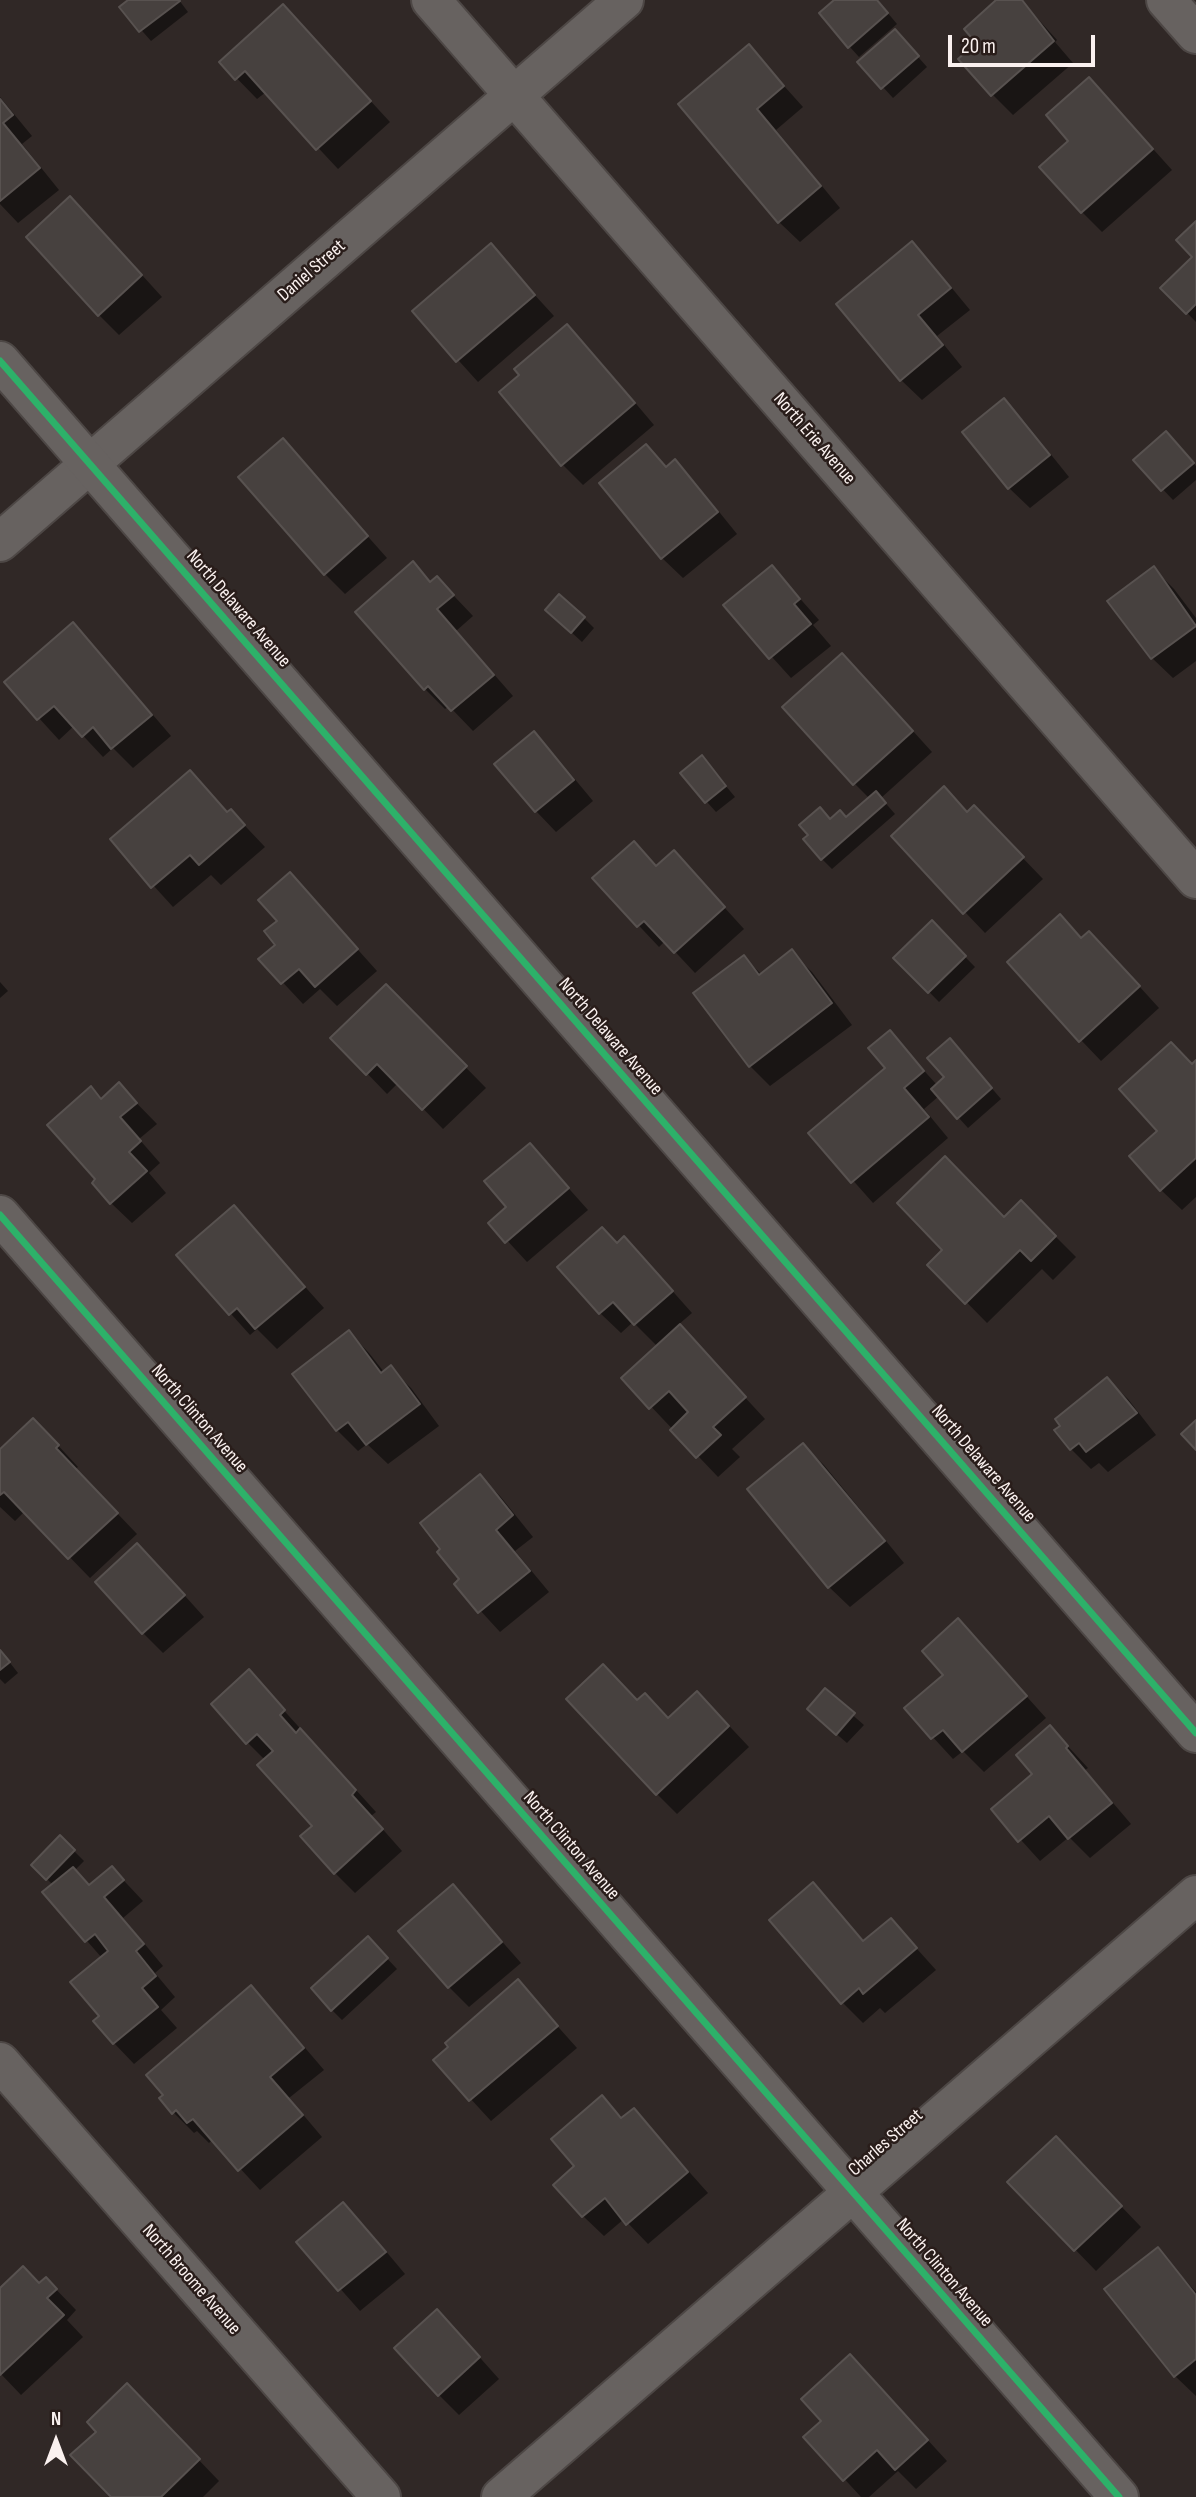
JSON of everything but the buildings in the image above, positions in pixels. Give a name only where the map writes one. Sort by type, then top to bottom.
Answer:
[{"type":"street","name":"North Erie Avenue","points":[[431,0],[1196,879]]},
{"type":"street","name":"Daniel Street","points":[[0,542],[624,0]]},
{"type":"street","points":[[1166,0],[1196,34]]},
{"type":"street","name":"North Delaware Avenue","points":[[0,361],[1196,1733]]},
{"type":"street","name":"North Clinton Avenue","points":[[0,1215],[1119,2497]]},
{"type":"street","name":"Charles Street","points":[[501,2497],[1196,1895]]},
{"type":"street","name":"North Broome Avenue","points":[[0,2063],[381,2497]]},
{"type":"cycle path","points":[[0,361],[1196,1733]]},
{"type":"cycle path","points":[[0,1215],[1119,2497]]}]
